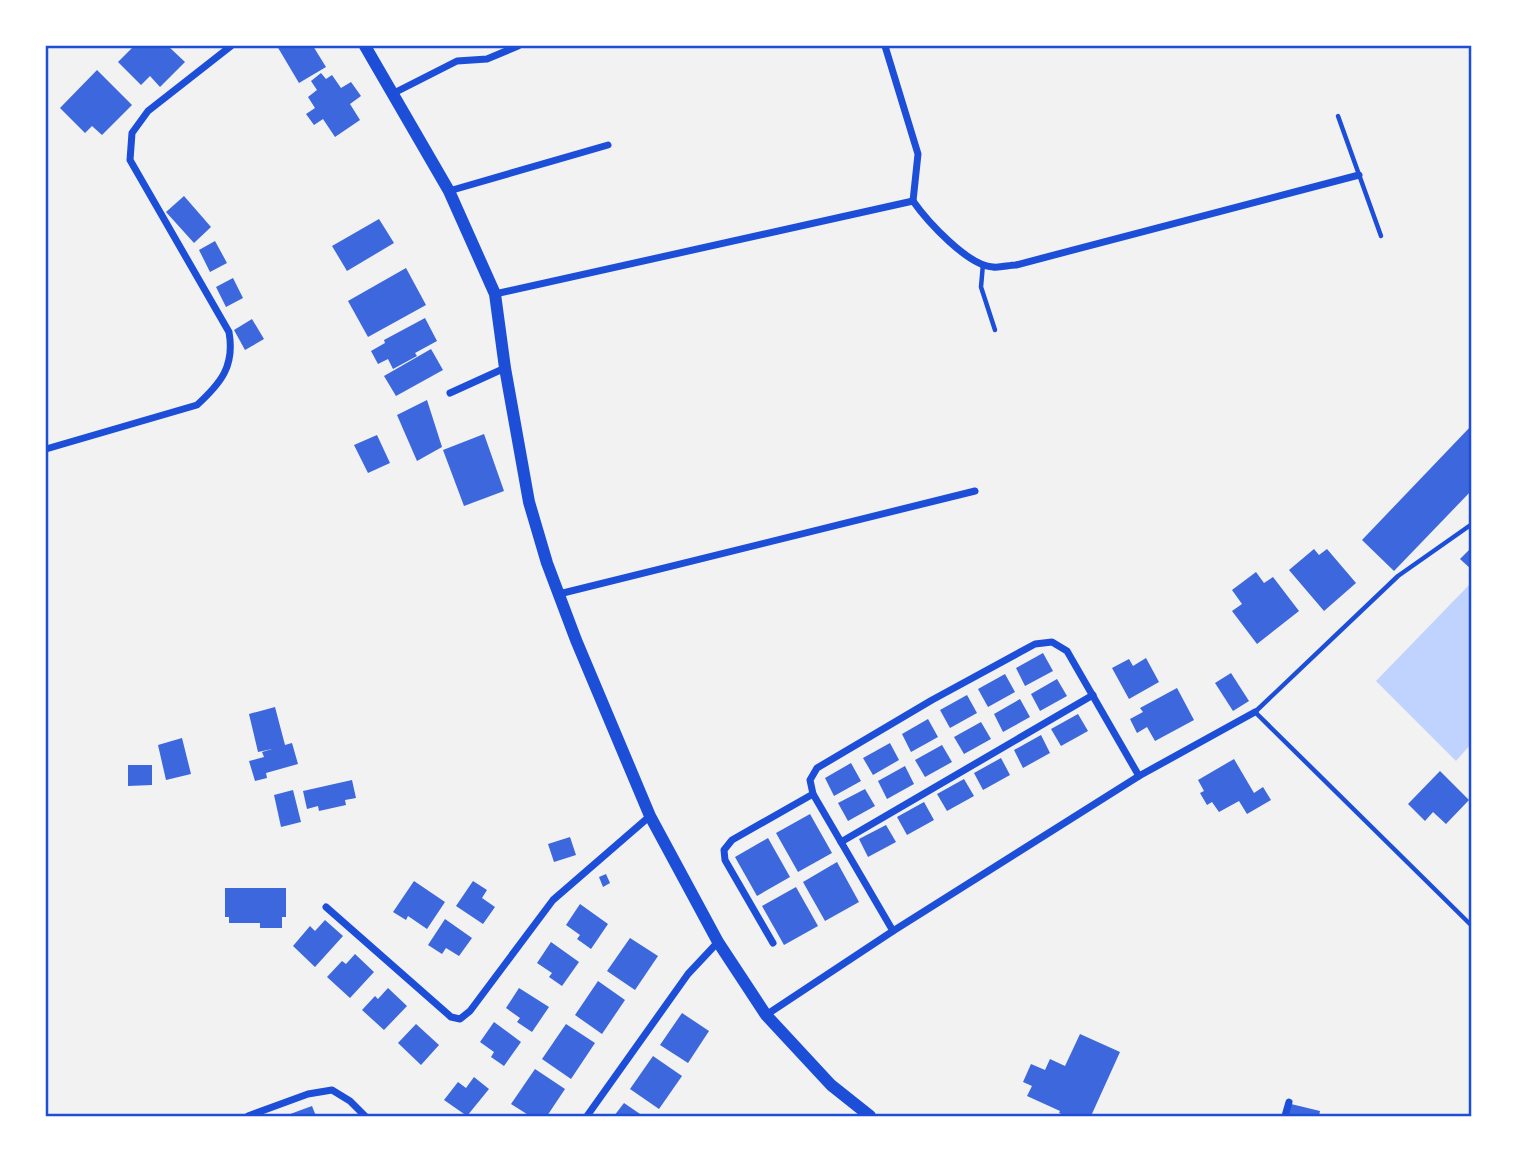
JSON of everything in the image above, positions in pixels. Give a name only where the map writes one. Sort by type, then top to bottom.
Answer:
[{"type":"main road","points":[[365,46],[449,191],[495,294],[529,502],[559,594],[650,816],[718,942],[766,1015],[831,1085],[870,1116]]},
{"type":"street","points":[[46,449],[197,405],[215,388],[226,368],[232,350],[229,332],[130,160],[132,133],[148,111],[231,46]]},
{"type":"street","points":[[392,94],[457,61],[487,59],[517,46]]},
{"type":"street","points":[[888,47],[918,154],[913,201],[922,214],[973,261],[992,267],[1016,265],[1359,175]]},
{"type":"street","points":[[449,191],[608,145]]},
{"type":"street","points":[[495,294],[913,201]]},
{"type":"street","points":[[450,393],[505,368]]},
{"type":"street","points":[[559,594],[975,491]]},
{"type":"street","points":[[893,931],[813,794],[810,780],[817,768],[1035,643],[1052,642],[1067,651],[1139,776]]},
{"type":"street","points":[[841,842],[1093,695]]},
{"type":"street","points":[[766,1015],[893,931],[1139,776],[1255,712]]},
{"type":"street","points":[[773,943],[725,860],[724,850],[732,840],[813,794]]},
{"type":"street","points":[[326,907],[451,1017],[460,1019],[470,1012],[553,900],[650,816]]},
{"type":"street","points":[[587,1116],[688,974],[718,942]]},
{"type":"street","points":[[248,1116],[308,1094],[332,1090],[350,1101],[365,1116]]},
{"type":"street","points":[[1285,1116],[1289,1102]]},
{"type":"lane","points":[[1338,116],[1381,236]]},
{"type":"lane","points":[[982,264],[981,287],[995,330]]},
{"type":"lane","points":[[1472,524],[1398,576],[1255,712],[1472,926]]},
{"type":"water","points":[[1471,583],[1471,744],[1456,761],[1376,681]]},
{"type":"building","points":[[134,46],[168,46],[185,62],[160,87],[150,76],[141,85],[118,62]]},
{"type":"building","points":[[277,46],[313,46],[326,67],[299,83]]},
{"type":"building","points":[[97,70],[132,105],[102,135],[92,126],[85,133],[60,108]]},
{"type":"building","points":[[321,73],[326,79],[332,75],[341,88],[351,82],[361,96],[350,104],[360,120],[335,137],[323,119],[314,125],[306,114],[315,108],[308,97],[317,90],[311,81]]},
{"type":"building","points":[[184,196],[211,227],[194,243],[166,212]]},
{"type":"building","points":[[379,219],[394,243],[347,271],[332,246]]},
{"type":"building","points":[[215,241],[227,263],[210,272],[199,250]]},
{"type":"building","points":[[406,268],[426,305],[368,337],[348,301]]},
{"type":"building","points":[[233,278],[243,298],[226,307],[216,287]]},
{"type":"building","points":[[425,318],[437,341],[393,369],[388,359],[378,364],[371,351],[385,343],[384,340]]},
{"type":"building","points":[[252,319],[264,339],[245,350],[234,330]]},
{"type":"building","points":[[431,349],[443,370],[396,396],[384,376]]},
{"type":"building","points":[[427,400],[442,447],[417,461],[397,415]]},
{"type":"building","points":[[1472,425],[1472,490],[1394,571],[1362,540]]},
{"type":"building","points":[[484,434],[504,491],[464,506],[443,450]]},
{"type":"building","points":[[377,435],[390,463],[368,473],[354,445]]},
{"type":"building","points":[[1472,547],[1472,570],[1460,559]]},
{"type":"building","points":[[1314,549],[1319,555],[1327,549],[1356,583],[1324,611],[1289,570]]},
{"type":"building","points":[[1256,572],[1264,583],[1273,577],[1299,611],[1257,644],[1232,611],[1242,604],[1232,590]]},
{"type":"building","points":[[1043,653],[1053,671],[1025,686],[1016,668]]},
{"type":"building","points":[[1146,658],[1159,682],[1129,699],[1112,668],[1129,659],[1133,666]]},
{"type":"building","points":[[1231,673],[1249,701],[1233,711],[1215,683]]},
{"type":"building","points":[[1005,674],[1015,692],[988,707],[978,689]]},
{"type":"building","points":[[1057,679],[1067,696],[1040,711],[1031,694]]},
{"type":"building","points":[[1177,688],[1194,720],[1155,741],[1147,727],[1137,733],[1130,719],[1143,712],[1140,708]]},
{"type":"building","points":[[967,695],[977,713],[950,728],[940,710]]},
{"type":"building","points":[[1020,699],[1030,717],[1003,732],[994,714]]},
{"type":"building","points":[[275,707],[285,745],[292,743],[298,764],[266,773],[267,778],[255,781],[249,761],[264,757],[262,752],[272,749],[258,752],[249,714]]},
{"type":"building","points":[[1078,714],[1088,731],[1061,746],[1051,729]]},
{"type":"building","points":[[928,719],[938,737],[911,752],[902,734]]},
{"type":"building","points":[[981,722],[991,739],[964,754],[954,737]]},
{"type":"building","points":[[1041,735],[1050,753],[1023,768],[1014,750]]},
{"type":"building","points":[[182,738],[191,774],[166,780],[158,745]]},
{"type":"building","points":[[890,743],[899,760],[873,775],[863,758]]},
{"type":"building","points":[[942,745],[952,762],[925,777],[915,760]]},
{"type":"building","points":[[1001,758],[1010,775],[983,790],[974,773]]},
{"type":"building","points":[[1234,759],[1254,793],[1263,787],[1271,800],[1247,814],[1239,801],[1219,812],[1212,802],[1207,805],[1200,793],[1204,791],[1198,780]]},
{"type":"building","points":[[851,763],[861,781],[834,796],[825,778]]},
{"type":"building","points":[[128,765],[152,765],[152,785],[128,786]]},
{"type":"building","points":[[905,766],[914,784],[887,799],[878,781]]},
{"type":"building","points":[[1440,771],[1469,800],[1446,824],[1433,812],[1425,821],[1408,804]]},
{"type":"building","points":[[964,779],[974,796],[947,811],[937,794]]},
{"type":"building","points":[[352,780],[356,798],[345,800],[346,805],[319,811],[318,806],[307,809],[303,791]]},
{"type":"building","points":[[865,789],[875,806],[848,821],[838,803]]},
{"type":"building","points":[[293,790],[301,822],[281,827],[274,795]]},
{"type":"building","points":[[924,802],[934,820],[907,835],[897,817]]},
{"type":"building","points":[[810,814],[832,853],[798,872],[776,833]]},
{"type":"building","points":[[886,825],[896,842],[868,857],[859,839]]},
{"type":"building","points":[[570,837],[576,855],[554,862],[548,844]]},
{"type":"building","points":[[768,838],[790,877],[757,896],[735,857]]},
{"type":"building","points":[[837,862],[859,902],[825,921],[803,882]]},
{"type":"building","points":[[606,874],[610,883],[603,887],[599,877]]},
{"type":"building","points":[[414,881],[445,902],[427,929],[408,916],[406,920],[393,912]]},
{"type":"building","points":[[473,881],[487,890],[482,898],[495,907],[483,924],[456,906]]},
{"type":"building","points":[[796,887],[818,926],[784,945],[762,906]]},
{"type":"building","points":[[225,888],[286,888],[286,917],[282,917],[282,928],[260,928],[260,923],[229,923],[229,917],[225,917]]},
{"type":"building","points":[[580,904],[608,924],[591,949],[577,939],[580,935],[566,925]]},
{"type":"building","points":[[445,919],[472,938],[459,956],[446,948],[442,954],[428,945]]},
{"type":"building","points":[[325,920],[343,936],[315,967],[293,946],[310,926],[315,931]]},
{"type":"building","points":[[630,938],[658,956],[635,990],[607,971]]},
{"type":"building","points":[[551,942],[579,962],[562,986],[549,977],[552,973],[537,963]]},
{"type":"building","points":[[355,954],[374,972],[350,998],[327,977],[342,961],[346,964]]},
{"type":"building","points":[[598,981],[625,1000],[602,1034],[575,1015]]},
{"type":"building","points":[[388,988],[407,1006],[384,1030],[362,1010],[375,996],[378,999]]},
{"type":"building","points":[[519,988],[549,1007],[532,1032],[517,1022],[520,1018],[506,1008]]},
{"type":"building","points":[[682,1013],[709,1031],[688,1063],[660,1045]]},
{"type":"building","points":[[494,1022],[521,1042],[504,1066],[491,1057],[494,1052],[480,1042]]},
{"type":"building","points":[[416,1024],[439,1045],[421,1065],[398,1043]]},
{"type":"building","points":[[566,1024],[595,1043],[571,1079],[542,1059]]},
{"type":"building","points":[[1080,1034],[1120,1052],[1091,1116],[1066,1116],[1027,1096],[1032,1086],[1023,1082],[1031,1064],[1045,1070],[1050,1059],[1065,1066]]},
{"type":"building","points":[[653,1056],[682,1076],[659,1109],[630,1089]]},
{"type":"building","points":[[535,1069],[565,1089],[547,1116],[530,1116],[511,1104]]},
{"type":"building","points":[[474,1077],[489,1089],[467,1116],[444,1100],[458,1082],[466,1088]]},
{"type":"building","points":[[624,1103],[643,1116],[614,1116]]},
{"type":"building","points":[[1291,1104],[1320,1111],[1319,1116],[1288,1116]]},
{"type":"building","points":[[312,1106],[316,1116],[285,1116],[301,1110]]}]
